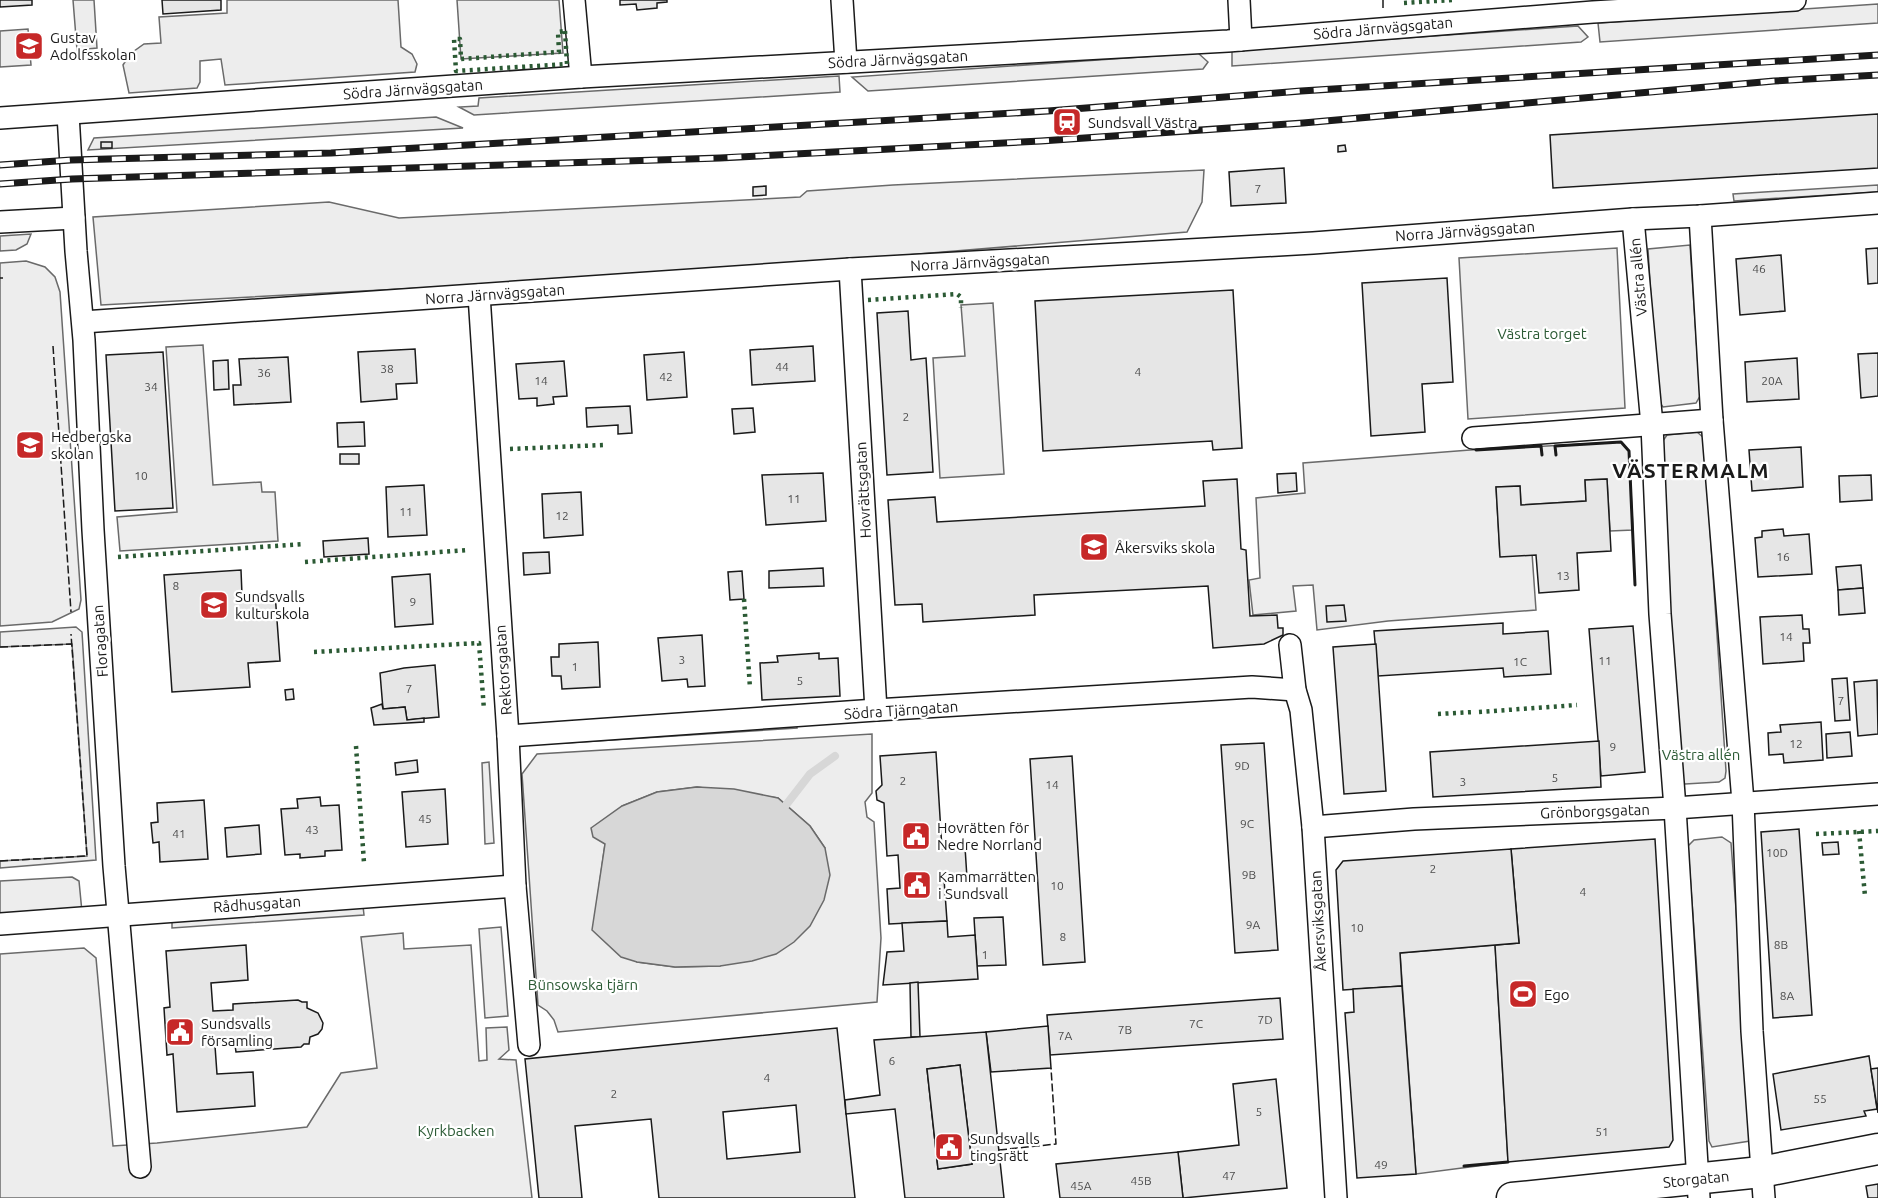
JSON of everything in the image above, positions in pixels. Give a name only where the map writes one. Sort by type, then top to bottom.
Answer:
[{"type":"street","points":[[574,0],[581,77]]},
{"type":"street","points":[[842,0],[846,62]]},
{"type":"street","points":[[1239,0],[1241,40]]},
{"type":"street","name":"Södra Järnvägsgatan","points":[[0,118],[581,77],[1241,40],[1509,9],[1795,0]]},
{"type":"street","name":"Floragatan","points":[[68,114],[83,322],[93,530],[114,866],[140,1167]]},
{"type":"street","name":"Norra Järnvägsgatan","points":[[83,322],[850,270],[1313,243],[1633,219],[1878,204]]},
{"type":"street","points":[[1700,216],[1712,420],[1743,802],[1752,1031],[1762,1185]]},
{"type":"street","points":[[0,222],[74,218]]},
{"type":"street","name":"Västra allén","points":[[1633,219],[1652,425],[1659,594],[1675,808],[1698,1189]]},
{"type":"street","name":"Hovrättsgatan","points":[[850,270],[876,710]]},
{"type":"street","name":"Rektorsgatan","points":[[479,295],[508,736],[515,886],[529,1045]]},
{"type":"street","points":[[1473,438],[1712,420]]},
{"type":"street","name":"Åkersviksgatan","points":[[1290,645],[1295,690],[1301,710],[1313,827],[1336,1198]]},
{"type":"street","name":"Södra Tjärngatan","points":[[508,736],[1252,687],[1295,690]]},
{"type":"street","name":"Grönborgsgatan","points":[[1313,827],[1414,819],[1675,808],[1878,794]]},
{"type":"street","name":"Rådhusgatan","points":[[0,924],[515,886]]},
{"type":"street","name":"Storgatan","points":[[1512,1198],[1762,1185],[1878,1149]]},
{"type":"shaded area","points":[[73,0],[94,0],[97,48],[77,50]]},
{"type":"shaded area","points":[[227,0],[398,0],[401,47],[412,54],[417,64],[415,72],[225,85],[221,59],[200,61],[200,82],[197,88],[129,93],[123,65],[130,54],[144,44],[161,43],[159,17],[227,13]]},
{"type":"shaded area","points":[[457,0],[559,0],[563,53],[461,59]]},
{"type":"shaded area","points":[[1878,4],[1878,23],[1600,42],[1598,23]]},
{"type":"shaded area","points":[[1578,26],[1588,37],[1581,42],[1232,66],[1232,51],[1247,49]]},
{"type":"shaded area","points":[[28,29],[31,65],[0,67],[0,31]]},
{"type":"shaded area","points":[[1198,53],[1208,62],[1203,69],[868,91],[852,77]]},
{"type":"shaded area","points":[[839,76],[840,92],[474,115],[459,107],[478,106],[479,98]]},
{"type":"shaded area","points":[[436,117],[463,128],[88,150],[94,138]]},
{"type":"shaded area","points":[[1204,170],[1202,202],[1187,232],[846,260],[476,285],[101,305],[93,217],[329,202],[399,218],[800,197],[807,191],[893,185]]},
{"type":"shaded area","points":[[1878,185],[1878,192],[1734,201],[1733,194]]},
{"type":"shaded area","points":[[31,234],[27,244],[16,250],[0,251],[0,236]]},
{"type":"shaded area","points":[[1690,245],[1700,396],[1696,403],[1663,407],[1657,399],[1648,249]]},
{"type":"shaded area","name":"Västra torget","points":[[1617,248],[1625,408],[1468,419],[1459,258]]},
{"type":"shaded area","points":[[26,261],[45,267],[55,277],[60,292],[81,600],[79,609],[52,622],[0,626],[0,263]]},
{"type":"shaded area","points":[[993,303],[1004,474],[940,478],[933,358],[965,356],[961,305]]},
{"type":"shaded area","points":[[203,345],[213,485],[261,482],[262,492],[275,492],[278,541],[120,551],[117,517],[177,512],[166,347]]},
{"type":"shaded area","name":"Västra allén","points":[[1697,432],[1704,438],[1726,771],[1725,778],[1719,782],[1685,784],[1679,778],[1660,445],[1667,435]]},
{"type":"shaded area","points":[[1621,442],[1629,451],[1633,530],[1610,531],[1607,479],[1585,480],[1586,501],[1521,505],[1520,486],[1496,487],[1500,555],[1532,553],[1536,610],[1388,621],[1317,630],[1313,585],[1293,586],[1296,611],[1253,615],[1249,580],[1260,578],[1256,498],[1305,493],[1303,463],[1470,450]]},
{"type":"shaded area","points":[[76,627],[82,632],[96,860],[0,868],[0,861],[87,856],[72,644],[0,647],[0,632]]},
{"type":"shaded area","points":[[796,721],[797,728],[566,743],[565,736]]},
{"type":"shaded area","name":"Bünsowska tjärn","points":[[872,734],[872,793],[865,802],[867,817],[874,822],[881,938],[877,1002],[558,1032],[554,1020],[538,1005],[522,774],[537,754]],"holes":[[[697,787],[778,798],[810,826],[825,848],[720,966],[675,967],[637,962],[593,930],[605,844],[622,806],[657,792]]]},
{"type":"shaded area","points":[[489,762],[494,843],[485,844],[482,763]]},
{"type":"shaded area","name":"Bünsowska tjärn","points":[[697,787],[734,789],[778,798],[810,826],[825,848],[830,875],[824,900],[810,926],[794,942],[776,954],[752,961],[720,966],[675,967],[637,962],[621,957],[592,930],[605,844],[593,837],[591,828],[622,806],[657,792]]},
{"type":"shaded area","points":[[1722,837],[1731,843],[1753,1135],[1750,1141],[1712,1147],[1709,1141],[1688,846],[1694,840]]},
{"type":"shaded area","points":[[72,877],[79,881],[82,912],[0,920],[0,881]]},
{"type":"shaded area","points":[[363,906],[364,915],[172,928],[172,919]]},
{"type":"shaded area","points":[[501,927],[508,1016],[485,1018],[479,929]]},
{"type":"shaded area","points":[[403,933],[404,949],[471,945],[479,1061],[487,1060],[486,1028],[507,1027],[509,1050],[499,1059],[516,1060],[532,1198],[0,1198],[0,954],[84,948],[96,958],[113,1146],[307,1127],[341,1073],[377,1068],[361,937]]},
{"type":"shaded area","points":[[1495,945],[1508,1162],[1416,1174],[1400,953]]},
{"type":"building","points":[[0,0],[32,0],[32,5],[0,7]]},
{"type":"building","points":[[162,0],[221,0],[221,10],[163,14]]},
{"type":"building","points":[[620,0],[667,0],[667,2],[657,3],[657,8],[637,10],[636,4],[620,5]]},
{"type":"building","points":[[1878,114],[1878,168],[1553,188],[1550,135]]},
{"type":"building","points":[[101,142],[112,142],[112,148],[101,148]]},
{"type":"building","points":[[1345,145],[1346,151],[1338,152],[1338,146]]},
{"type":"building","points":[[1284,168],[1286,203],[1231,206],[1229,172]]},
{"type":"building","points":[[766,186],[766,195],[753,196],[753,187]]},
{"type":"building","points":[[1878,248],[1878,283],[1868,284],[1866,249]]},
{"type":"building","points":[[1781,255],[1785,311],[1740,315],[1736,259]]},
{"type":"building","points":[[1447,278],[1453,382],[1422,384],[1425,432],[1371,436],[1362,283]]},
{"type":"building","points":[[1233,290],[1242,448],[1213,450],[1212,441],[1043,451],[1035,301]]},
{"type":"building","points":[[908,311],[911,360],[926,358],[933,472],[887,475],[877,313]]},
{"type":"building","points":[[813,346],[815,381],[752,385],[750,350]]},
{"type":"building","points":[[415,349],[417,383],[396,384],[397,399],[361,402],[358,352]]},
{"type":"building","points":[[163,352],[173,508],[115,511],[106,355]]},
{"type":"building","points":[[684,352],[687,397],[647,400],[644,355]]},
{"type":"building","points":[[1878,353],[1878,396],[1861,398],[1858,354]]},
{"type":"building","points":[[288,357],[291,402],[234,405],[233,385],[241,385],[239,359]]},
{"type":"building","points":[[1797,358],[1799,399],[1747,402],[1745,362]]},
{"type":"building","points":[[228,360],[229,389],[214,390],[213,361]]},
{"type":"building","points":[[564,361],[567,396],[553,397],[554,404],[537,406],[537,398],[519,399],[516,364]]},
{"type":"building","points":[[630,406],[632,433],[618,434],[618,425],[587,427],[586,408]]},
{"type":"building","points":[[753,408],[755,432],[734,434],[732,409]]},
{"type":"building","points":[[364,422],[365,446],[338,447],[337,423]]},
{"type":"building","points":[[1801,447],[1803,487],[1752,491],[1749,450]]},
{"type":"building","points":[[340,454],[359,454],[359,464],[340,464]]},
{"type":"building","points":[[823,473],[826,521],[766,525],[762,475]]},
{"type":"building","points":[[1296,473],[1297,491],[1278,493],[1277,474]]},
{"type":"building","points":[[1871,475],[1872,500],[1840,502],[1839,476]]},
{"type":"building","points":[[1237,479],[1241,549],[1246,550],[1250,616],[1277,615],[1278,628],[1283,628],[1283,635],[1264,644],[1213,648],[1208,586],[1034,595],[1035,615],[923,622],[922,604],[895,605],[888,500],[935,497],[937,522],[1205,506],[1203,481]]},
{"type":"building","points":[[1607,479],[1611,551],[1577,553],[1579,590],[1539,593],[1536,555],[1500,557],[1496,487],[1520,486],[1521,505],[1586,501],[1585,480]]},
{"type":"building","points":[[424,485],[427,535],[388,537],[386,487]]},
{"type":"building","points":[[581,492],[583,535],[544,538],[542,494]]},
{"type":"building","points":[[1783,529],[1784,536],[1809,534],[1812,574],[1758,577],[1755,538],[1762,537],[1762,531]]},
{"type":"building","points":[[368,538],[369,554],[324,557],[323,541]]},
{"type":"building","points":[[549,552],[550,573],[524,575],[523,553]]},
{"type":"building","points":[[1861,565],[1863,588],[1838,590],[1836,567]]},
{"type":"building","points":[[823,568],[824,586],[769,588],[769,571]]},
{"type":"building","points":[[241,570],[242,595],[275,593],[280,661],[248,663],[250,687],[172,692],[164,575]]},
{"type":"building","points":[[742,571],[744,599],[730,600],[728,572]]},
{"type":"building","points":[[430,574],[433,624],[395,627],[392,577]]},
{"type":"building","points":[[1863,588],[1865,613],[1839,615],[1838,590]]},
{"type":"building","points":[[1344,605],[1346,621],[1327,622],[1326,606]]},
{"type":"building","points":[[1802,615],[1803,629],[1809,629],[1810,643],[1803,643],[1804,661],[1763,664],[1760,617]]},
{"type":"building","points":[[1503,623],[1503,634],[1548,631],[1551,674],[1504,677],[1503,668],[1378,676],[1374,631]]},
{"type":"building","points":[[1633,626],[1645,772],[1601,776],[1589,629]]},
{"type":"building","points":[[702,635],[705,686],[688,687],[687,679],[662,681],[658,638]]},
{"type":"building","points":[[598,642],[600,687],[562,689],[561,676],[552,676],[551,657],[559,657],[559,644]]},
{"type":"building","points":[[1376,644],[1386,791],[1344,794],[1333,647]]},
{"type":"building","points":[[819,653],[819,659],[838,658],[840,696],[762,700],[760,663],[778,662],[777,656]]},
{"type":"building","points":[[435,665],[439,717],[407,720],[405,707],[383,709],[380,673]]},
{"type":"building","points":[[1847,678],[1850,720],[1835,721],[1832,679]]},
{"type":"building","points":[[1877,680],[1878,734],[1858,736],[1854,682]]},
{"type":"building","points":[[293,689],[294,699],[286,700],[285,690]]},
{"type":"building","points":[[382,704],[383,709],[405,707],[407,720],[424,718],[424,722],[374,725],[371,708]]},
{"type":"building","points":[[1821,722],[1823,760],[1784,763],[1783,754],[1769,755],[1768,733],[1781,732],[1780,725]]},
{"type":"building","points":[[1850,732],[1852,756],[1827,758],[1826,734]]},
{"type":"building","points":[[1599,741],[1601,787],[1433,797],[1430,752]]},
{"type":"building","points":[[1264,743],[1278,950],[1235,953],[1221,745]]},
{"type":"building","points":[[936,752],[942,849],[965,847],[967,878],[944,879],[947,921],[889,924],[887,889],[900,888],[898,855],[887,856],[884,803],[877,800],[876,791],[882,785],[880,756]]},
{"type":"building","points":[[1072,756],[1085,962],[1043,965],[1030,759]]},
{"type":"building","points":[[417,760],[418,772],[396,775],[395,763]]},
{"type":"building","points":[[445,789],[448,844],[406,847],[402,792]]},
{"type":"building","points":[[320,797],[321,806],[339,805],[342,850],[325,851],[325,856],[300,858],[300,854],[285,855],[281,809],[298,808],[297,799]]},
{"type":"building","points":[[204,800],[208,859],[160,862],[159,842],[153,843],[151,823],[158,822],[157,803]]},
{"type":"building","points":[[259,825],[261,854],[227,857],[225,828]]},
{"type":"building","points":[[1799,829],[1812,1015],[1773,1018],[1761,832]]},
{"type":"building","points":[[1655,839],[1673,1140],[1669,1147],[1508,1162],[1495,945],[1519,943],[1511,849]]},
{"type":"building","points":[[1838,842],[1839,854],[1823,855],[1822,843]]},
{"type":"building","points":[[1511,849],[1519,943],[1400,953],[1402,986],[1343,990],[1336,870],[1343,861]]},
{"type":"building","points":[[1003,917],[1006,965],[977,966],[974,918]]},
{"type":"building","points":[[947,921],[948,937],[975,935],[978,979],[883,985],[887,952],[904,951],[902,923]]},
{"type":"building","points":[[246,945],[248,980],[211,983],[213,1011],[233,1010],[233,1004],[298,1000],[307,1002],[307,1008],[318,1013],[323,1023],[322,1029],[318,1034],[310,1037],[309,1044],[301,1047],[236,1052],[235,1045],[215,1046],[217,1074],[253,1072],[255,1106],[177,1112],[173,1054],[167,1055],[164,1008],[170,1007],[166,951]]},
{"type":"building","points":[[918,982],[920,1037],[911,1037],[910,983]]},
{"type":"building","points":[[1402,986],[1416,1174],[1357,1178],[1345,1013],[1354,1012],[1353,989]]},
{"type":"building","points":[[1280,998],[1283,1039],[1050,1055],[1047,1015]]},
{"type":"building","points":[[1048,1026],[1051,1068],[991,1072],[986,1032]]},
{"type":"building","points":[[837,1028],[855,1198],[659,1198],[651,1119],[575,1126],[582,1198],[539,1198],[525,1059]],"holes":[[[796,1105],[800,1152],[727,1159],[723,1112]]]},
{"type":"building","points":[[986,1032],[1004,1198],[905,1198],[895,1109],[846,1114],[845,1100],[880,1095],[874,1040]],"holes":[[[960,1065],[972,1164],[938,1169],[927,1069]]]},
{"type":"building","points":[[1869,1056],[1877,1109],[1864,1111],[1866,1116],[1781,1130],[1773,1074]]},
{"type":"building","points":[[960,1065],[972,1164],[938,1169],[927,1069]]},
{"type":"building","points":[[1878,1068],[1878,1113],[1871,1069]]},
{"type":"building","points":[[1276,1079],[1287,1188],[1183,1198],[1178,1152],[1239,1145],[1233,1084]]},
{"type":"building","points":[[1178,1152],[1183,1198],[1060,1198],[1056,1164]]},
{"type":"building","points":[[1878,1184],[1878,1198],[1868,1198],[1866,1186]]},
{"type":"waterway","points":[[786,805],[810,774],[835,756]]},
{"type":"railway","points":[[0,165],[71,160],[331,153],[1048,111],[1301,91],[1878,55]]},
{"type":"railway","points":[[0,184],[72,179],[720,158],[1041,141],[1303,123],[1774,81],[1878,75]]},
{"type":"hedge","points":[[1404,3],[1452,0]]},
{"type":"hedge","points":[[565,31],[567,64],[456,71],[454,39],[460,39],[461,59],[559,52],[558,32],[565,31]]},
{"type":"hedge","points":[[868,300],[957,294],[961,297],[961,308]]},
{"type":"hedge","points":[[510,449],[603,445]]},
{"type":"hedge","points":[[118,557],[303,544]]},
{"type":"hedge","points":[[305,562],[468,550]]},
{"type":"hedge","points":[[744,599],[750,688]]},
{"type":"hedge","points":[[314,652],[479,643],[484,710]]},
{"type":"hedge","points":[[1479,712],[1577,705]]},
{"type":"hedge","points":[[1438,714],[1474,712]]},
{"type":"hedge","points":[[356,746],[364,863]]},
{"type":"hedge","points":[[1859,831],[1865,896]]},
{"type":"hedge","points":[[1816,834],[1878,831]]},
{"type":"fence","points":[[1383,0],[1383,8]]},
{"type":"fence","points":[[53,346],[71,612]]},
{"type":"fence","points":[[0,861],[87,856],[71,634]]},
{"type":"fence","points":[[0,647],[72,644]]},
{"type":"fence","points":[[999,1150],[1056,1144],[1051,1068]]},
{"type":"wall","points":[[1556,455],[1555,446],[1621,442],[1629,451],[1635,585]]},
{"type":"wall","points":[[1476,450],[1541,446],[1542,455]]},
{"type":"wall","points":[[1464,1166],[1508,1162]]},
{"type":"place","name":"Gustav Adolfsskolan","points":[[29,46]]},
{"type":"place","name":"Sundsvall Västra","points":[[1067,122]]},
{"type":"place","name":"Hedbergska skolan","points":[[30,445]]},
{"type":"place","name":"Åkersviks skola","points":[[1094,547]]},
{"type":"place","name":"Sundsvalls kulturskola","points":[[214,605]]},
{"type":"place","name":"Hovrätten för Nedre Norrland","points":[[916,836]]},
{"type":"place","name":"Kammarrätten i Sundsvall","points":[[917,885]]},
{"type":"place","name":"Ego","points":[[1523,994]]},
{"type":"place","name":"Sundsvalls församling","points":[[180,1032]]},
{"type":"place","name":"Sundsvalls tingsrätt","points":[[949,1147]]},
{"type":"district","name":"VÄSTERMALM","points":[[1691,470]]},
{"type":"park label","name":"Kyrkbacken","points":[[456,1130]]}]
